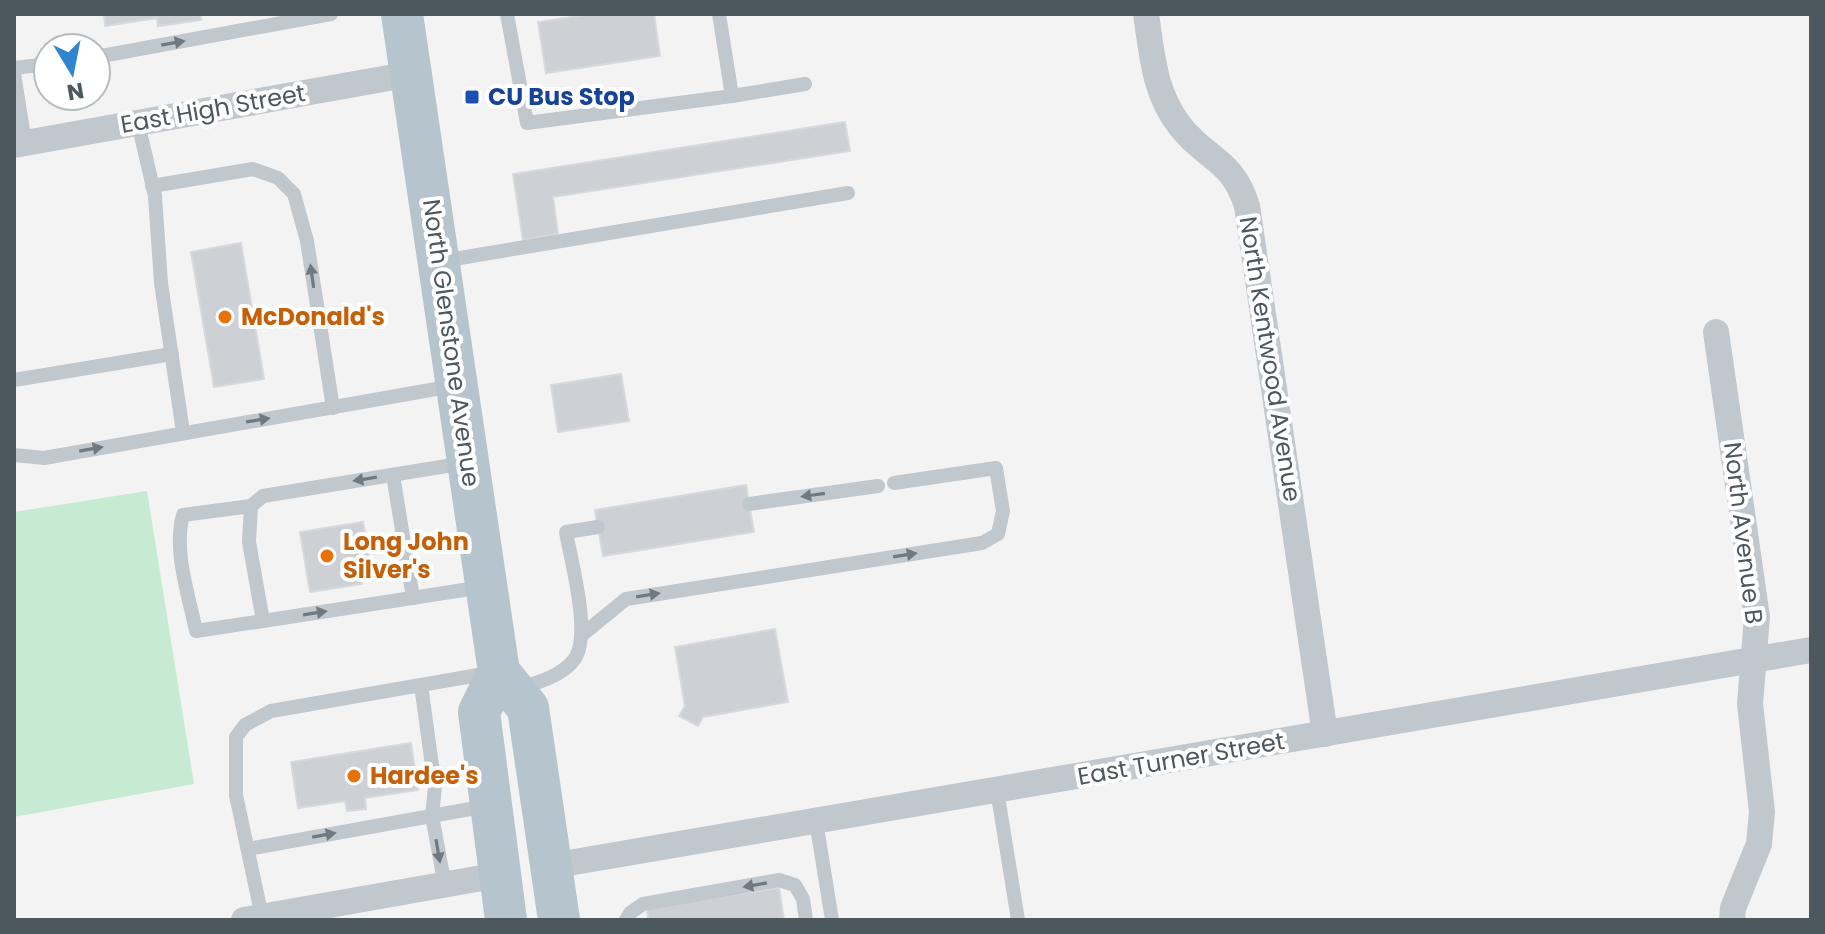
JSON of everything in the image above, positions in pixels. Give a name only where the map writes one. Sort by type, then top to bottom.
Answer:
[{"type":"main road","name":"North Glenstone Avenue","points":[[402,14],[487,586],[506,681],[528,708],[559,920]]},
{"type":"main road","points":[[506,681],[479,712],[506,920]]},
{"type":"main road","points":[[479,712],[498,727],[508,743],[529,847],[539,859],[551,866]]},
{"type":"main road","points":[[499,875],[515,883],[524,893],[534,920]]},
{"type":"street","name":"North Kentwood Avenue","points":[[1146,14],[1156,80],[1167,105],[1194,141],[1228,168],[1243,192],[1247,206],[1325,734]]},
{"type":"street","name":"East High Street","points":[[19,144],[411,74]]},
{"type":"street","name":"North Avenue B","points":[[1716,332],[1757,617],[1750,704],[1762,828],[1755,859],[1740,890],[1732,920]]},
{"type":"street","name":"East Turner Street","points":[[551,866],[1811,650]]},
{"type":"street","points":[[253,918],[334,912],[499,875]]},
{"type":"lane","points":[[507,14],[527,123],[805,84]]},
{"type":"lane","points":[[719,14],[732,96]]},
{"type":"lane","points":[[112,54],[322,15]]},
{"type":"lane","points":[[14,70],[19,144]]},
{"type":"lane","points":[[138,123],[152,186],[161,283],[183,432]]},
{"type":"lane","points":[[152,186],[253,169],[278,178],[294,194],[307,241],[333,408]]},
{"type":"lane","points":[[439,261],[848,193]]},
{"type":"lane","points":[[14,380],[172,354]]},
{"type":"lane","points":[[14,455],[44,458],[458,386]]},
{"type":"lane","points":[[469,462],[263,496],[251,506],[183,515],[180,526],[183,564],[196,631],[487,586]]},
{"type":"lane","points":[[583,634],[626,599],[982,543],[998,534],[1003,511],[996,468],[894,483]]},
{"type":"lane","points":[[393,475],[413,598]]},
{"type":"lane","points":[[749,504],[878,486]]},
{"type":"lane","points":[[251,506],[249,542],[263,621]]},
{"type":"lane","points":[[253,918],[248,849],[236,795],[236,737],[245,725],[271,711],[421,685],[546,680],[574,661],[583,634],[566,532],[598,527]]},
{"type":"lane","points":[[421,685],[435,787],[432,816],[445,886]]},
{"type":"lane","points":[[997,790],[1018,920]]},
{"type":"lane","points":[[248,849],[490,806]]},
{"type":"lane","points":[[816,821],[832,920]]},
{"type":"lane","points":[[626,920],[643,904],[779,880],[795,885],[803,899],[806,920]]},
{"type":"green space","points":[[147,491],[194,784],[14,817],[14,512]]},
{"type":"building","points":[[104,14],[200,14],[201,20],[158,26],[157,18],[105,26]]},
{"type":"building","points":[[593,14],[654,14],[660,56],[546,73],[538,22]]},
{"type":"building","points":[[845,122],[850,151],[553,197],[558,234],[523,240],[513,174]]},
{"type":"building","points":[[241,243],[264,379],[214,387],[191,252]]},
{"type":"building","points":[[621,374],[629,421],[558,432],[551,385]]},
{"type":"building","points":[[746,485],[754,532],[603,556],[595,510]]},
{"type":"building","points":[[363,522],[370,563],[359,564],[362,584],[310,592],[300,532]]},
{"type":"building","points":[[775,629],[788,702],[703,717],[698,726],[679,716],[685,706],[675,647]]},
{"type":"building","points":[[411,743],[418,790],[365,798],[366,809],[347,811],[345,801],[298,808],[291,762]]},
{"type":"building","points":[[779,888],[784,920],[648,920],[647,908]]},
{"type":"place","name":"CU Bus Stop","points":[[472,97]]},
{"type":"place","name":"McDonald's","points":[[225,317]]},
{"type":"place","name":"Long John Silver's","points":[[327,556]]},
{"type":"place","name":"Hardee's","points":[[354,776]]}]
